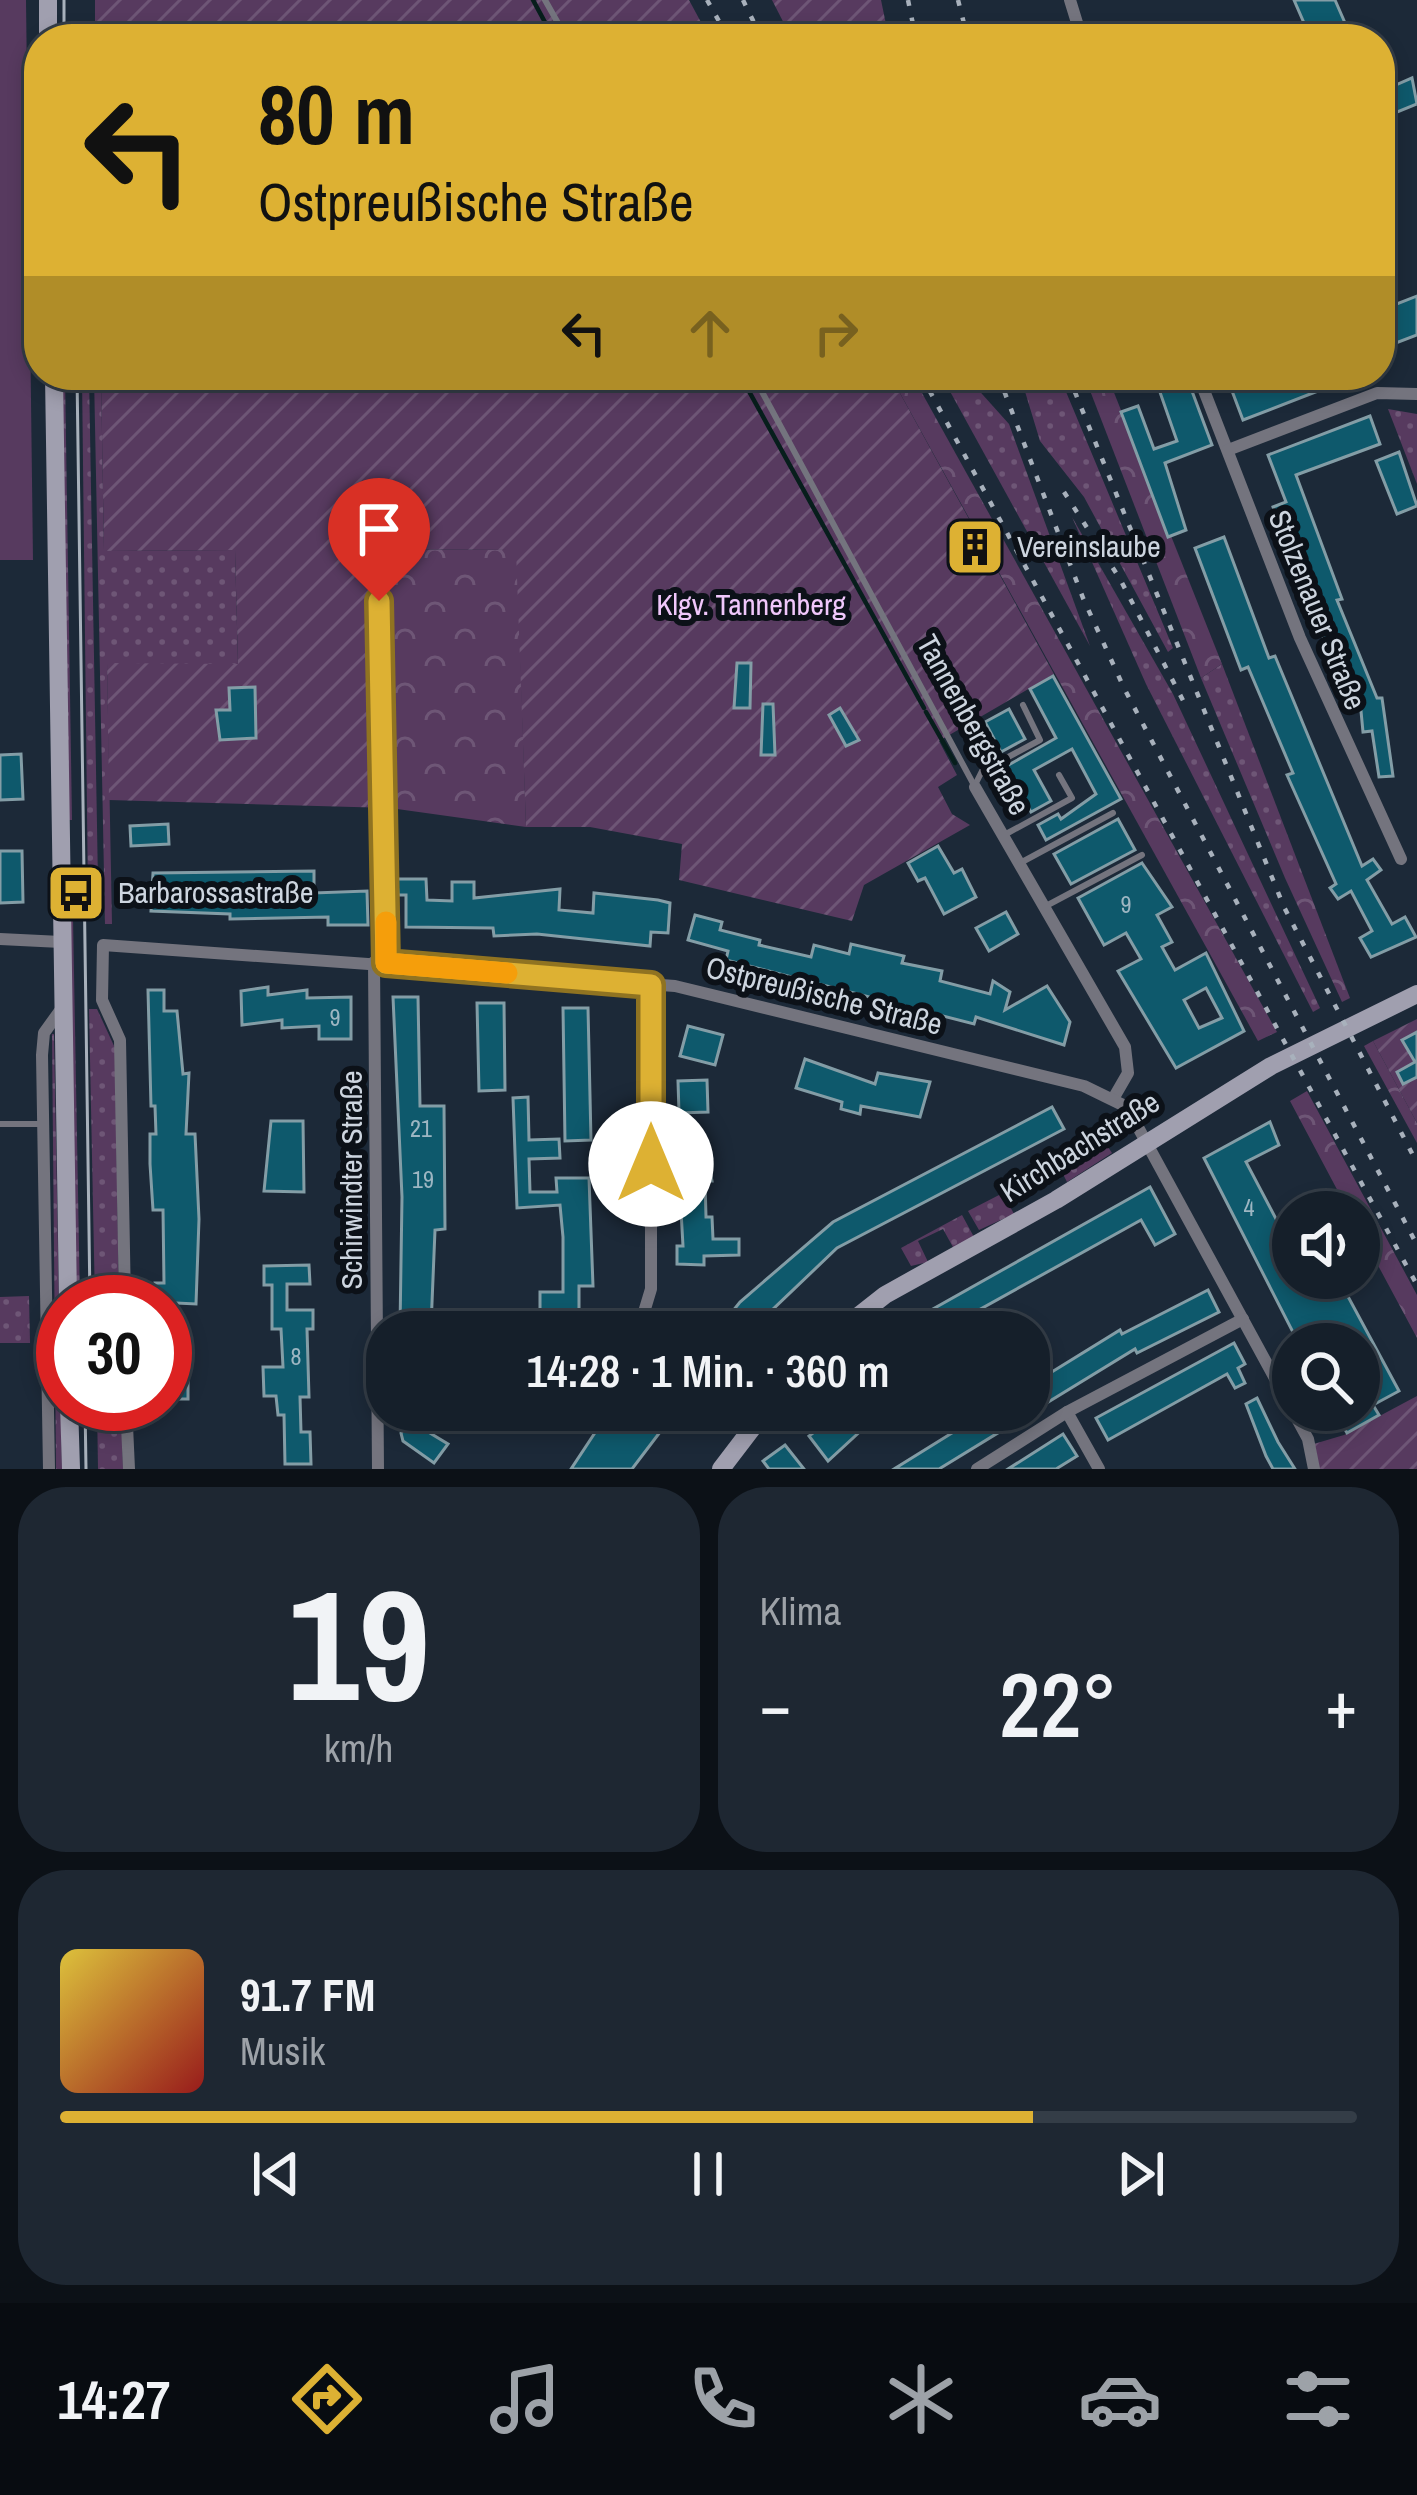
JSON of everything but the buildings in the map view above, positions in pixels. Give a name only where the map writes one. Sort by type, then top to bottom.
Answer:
[{"type":"main road","points":[[54,390],[67,1275]]},
{"type":"main road","name":"Kirchbachstraße","points":[[865,1311],[885,1295],[1056,1200],[1148,1139],[1417,994]]},
{"type":"main road","points":[[70,1431],[70,1469]]},
{"type":"main road","points":[[730,1464],[752,1431]]},
{"type":"street","name":"Stolzenauer Straße","points":[[1204,390],[1316,676],[1401,860]]},
{"type":"street","points":[[1228,450],[1377,393],[1417,394]]},
{"type":"street","name":"Tannenbergstraße","points":[[975,787],[1022,862],[1130,1060],[1113,1099]]},
{"type":"street","points":[[0,939],[61,942]]},
{"type":"street","name":"Ostpreußische Straße","points":[[124,1275],[120,1040],[102,1000],[103,945],[380,962],[700,990],[902,1039],[1113,1099]]},
{"type":"street","name":"Schirwindter Straße","points":[[378,1469],[380,962]]},
{"type":"street","points":[[644,1311],[651,1289],[651,985]]},
{"type":"street","points":[[49,1469],[44,1034],[62,1007]]},
{"type":"street","points":[[1113,1099],[1134,1115],[1148,1139],[1308,1439],[1314,1469]]},
{"type":"street","points":[[976,1469],[1067,1412],[1244,1319]]},
{"type":"street","points":[[1067,1412],[1099,1469]]},
{"type":"street","points":[[127,1431],[128,1469]]},
{"type":"lane","name":"Tannenbergstraße","points":[[761,390],[975,787]]},
{"type":"lane","points":[[378,557],[380,962]]},
{"type":"lane","points":[[975,787],[982,771],[1040,740],[1023,705]]},
{"type":"lane","points":[[1006,834],[1072,798],[1058,775]]},
{"type":"lane","points":[[1022,862],[1113,813]]},
{"type":"lane","points":[[1046,906],[1142,855]]},
{"type":"lane","points":[[0,1124],[43,1124]]},
{"type":"green space","points":[[0,0],[26,0],[24,390],[31,390],[33,560],[0,560]]},
{"type":"green space","points":[[95,0],[689,0],[702,24],[95,24]]},
{"type":"green space","points":[[772,0],[881,0],[886,24],[784,24]]},
{"type":"green space","points":[[61,390],[65,390],[72,820],[68,820]]},
{"type":"green space","points":[[82,390],[89,390],[98,883],[88,897]]},
{"type":"green space","points":[[94,390],[101,390],[104,551],[235,550],[238,665],[107,664],[112,924],[105,924]]},
{"type":"green space","name":"Klgv. Tannenberg","points":[[101,390],[898,390],[1054,674],[939,741],[957,775],[938,787],[952,814],[970,825],[864,885],[852,921],[679,880],[682,844],[590,827],[526,827],[516,550],[384,549],[390,808],[109,800],[107,663],[238,664],[235,550],[104,551]]},
{"type":"green space","points":[[898,390],[920,390],[1277,1032],[1258,1041]]},
{"type":"green space","points":[[949,390],[978,390],[1009,424],[1090,646]]},
{"type":"green space","points":[[1025,390],[1065,390],[1173,648],[1168,652],[1084,497],[1040,441]]},
{"type":"green space","points":[[1090,390],[1113,390],[1222,664],[1201,678]]},
{"type":"green space","points":[[1388,409],[1417,414],[1417,484]]},
{"type":"green space","points":[[1072,517],[1173,694],[1320,1008],[1313,1012],[1146,684]]},
{"type":"green space","points":[[384,549],[517,550],[526,827],[390,808]]},
{"type":"green space","points":[[1222,664],[1304,878],[1285,878],[1201,678]]},
{"type":"green space","points":[[1285,878],[1304,878],[1350,998],[1342,1002]]},
{"type":"green space","points":[[69,918],[73,918],[80,1275],[75,1275]]},
{"type":"green space","points":[[89,1009],[97,1009],[115,1048],[119,1275],[94,1275]]},
{"type":"green space","points":[[1417,1019],[1417,1123],[1373,1041]]},
{"type":"green space","points":[[52,1034],[58,1275],[54,1275]]},
{"type":"green space","points":[[1373,1041],[1417,1123],[1417,1143],[1364,1046]]},
{"type":"green space","points":[[1307,1091],[1361,1191],[1338,1191],[1290,1101]]},
{"type":"green space","points":[[1104,1141],[1112,1153],[1067,1182],[1060,1168],[1005,1197],[1014,1214],[979,1230],[968,1211]]},
{"type":"green space","points":[[962,1215],[974,1237],[954,1249],[943,1229],[918,1241],[928,1262],[911,1266],[901,1248]]},
{"type":"green space","points":[[1380,1226],[1417,1295],[1417,1338],[1380,1269]]},
{"type":"green space","points":[[29,1296],[30,1343],[0,1343],[0,1297]]},
{"type":"green space","points":[[1417,1396],[1417,1469],[1317,1469],[1307,1446],[1351,1431],[1380,1431],[1380,1416]]},
{"type":"green space","points":[[56,1431],[61,1431],[62,1469],[56,1469]]},
{"type":"green space","points":[[97,1431],[122,1431],[123,1469],[98,1469]]},
{"type":"waterway","points":[[533,0],[546,24]]},
{"type":"waterway","points":[[748,390],[924,708]]},
{"type":"waterway","points":[[926,712],[955,763]]},
{"type":"tram line","points":[[64,0],[64,24]]},
{"type":"tram line","points":[[77,390],[90,1275]]},
{"type":"tram line","points":[[85,1431],[86,1469]]},
{"type":"railway","points":[[707,0],[721,24]]},
{"type":"railway","points":[[743,0],[755,24]]},
{"type":"railway","points":[[908,0],[913,24]]},
{"type":"railway","points":[[958,0],[964,24]]},
{"type":"railway","points":[[929,390],[1417,1285]]},
{"type":"railway","points":[[1004,390],[1083,598],[1124,688],[1417,1245]]},
{"type":"railway","points":[[1074,390],[1284,907],[1417,1163]]},
{"type":"railway","points":[[1064,492],[1120,579],[1187,708]]},
{"type":"slow traffic","points":[[386,922],[386,963],[507,973]]},
{"type":"place","name":"Vereinslaube","points":[[975,547]]},
{"type":"place","name":"Barbarossastraße","points":[[76,893]]},
{"type":"route","points":[[379,601],[386,963],[651,985],[651,1164]]}]
